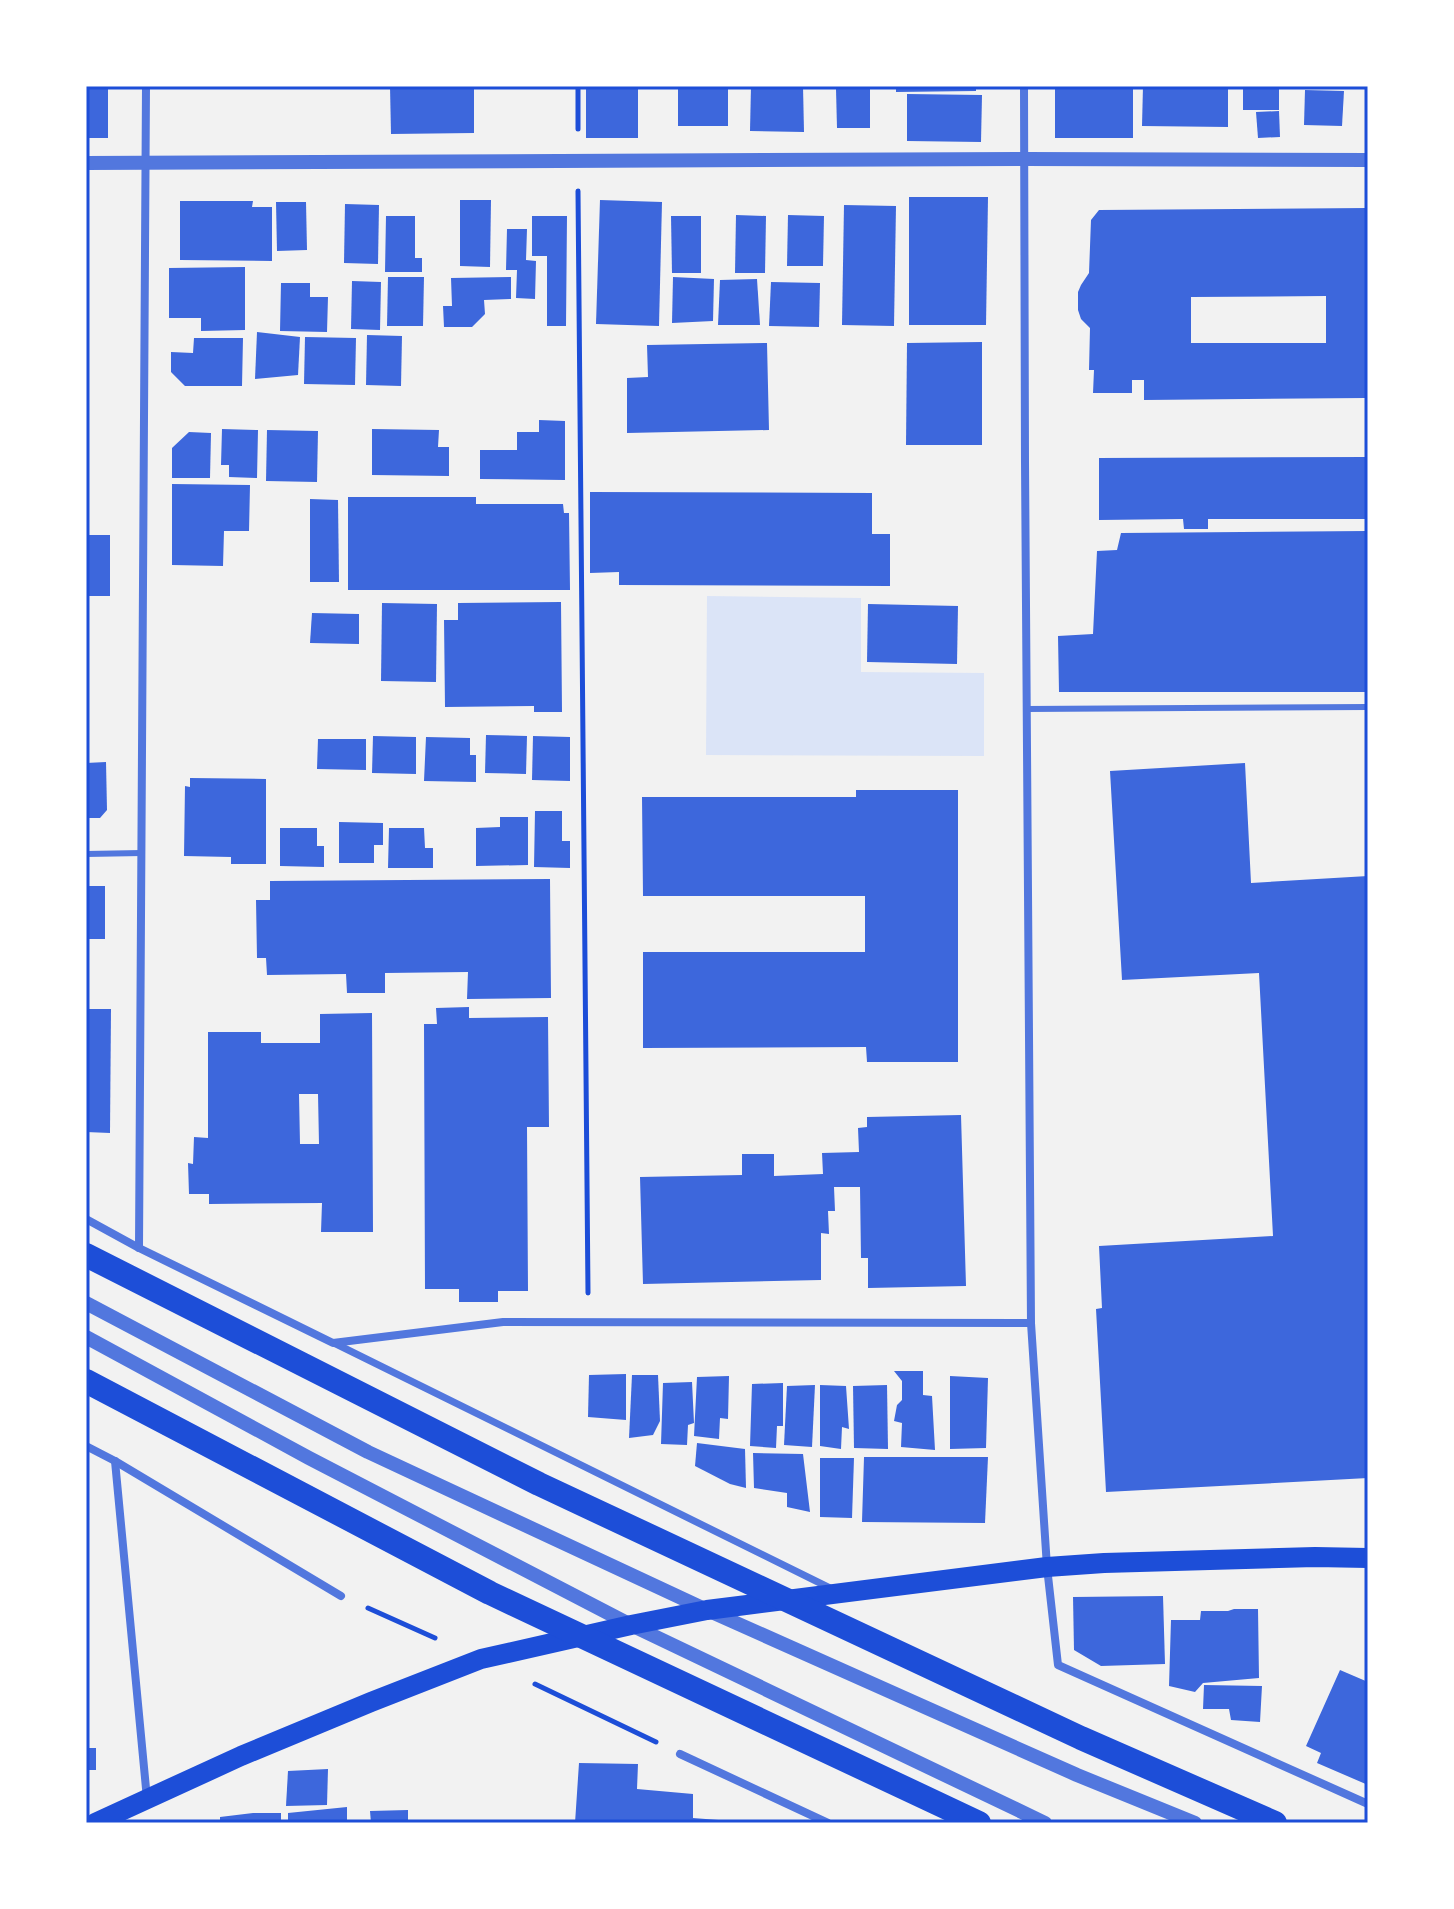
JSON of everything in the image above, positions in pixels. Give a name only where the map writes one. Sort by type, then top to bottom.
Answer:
[{"type":"highway","points":[[86,1255],[553,1491],[1081,1738],[1275,1823]]},
{"type":"highway","points":[[86,1381],[490,1593],[979,1823]]},
{"type":"main road","points":[[95,1823],[241,1756],[481,1659],[631,1625],[707,1610],[1047,1567],[1315,1557],[1368,1558]]},
{"type":"street","points":[[139,1248],[146,86]]},
{"type":"street","points":[[1024,86],[1031,1323],[1047,1567],[1058,1665],[1368,1804]]},
{"type":"street","points":[[86,163],[1368,160]]},
{"type":"street","points":[[86,1219],[139,1248],[841,1593]]},
{"type":"street","points":[[86,1303],[368,1452],[707,1610],[1077,1775],[1195,1823]]},
{"type":"street","points":[[333,1343],[503,1322],[1031,1323]]},
{"type":"street","points":[[86,1337],[309,1458],[631,1625],[1045,1823]]},
{"type":"street","points":[[86,1446],[341,1596]]},
{"type":"street","points":[[115,1461],[147,1801]]},
{"type":"street","points":[[680,1754],[828,1823]]},
{"type":"lane","points":[[1026,709],[1368,707]]},
{"type":"lane","points":[[86,854],[142,853]]},
{"type":"path","points":[[578,86],[589,1322]]},
{"type":"shaded area","points":[[707,596],[861,598],[861,672],[984,673],[984,756],[706,755]]},
{"type":"building","points":[[86,86],[108,86],[108,138],[86,138]]},
{"type":"building","points":[[390,86],[474,86],[474,133],[391,134]]},
{"type":"building","points":[[678,86],[728,86],[728,126],[678,126]]},
{"type":"building","points":[[751,86],[803,86],[804,132],[750,131]]},
{"type":"building","points":[[896,86],[976,86],[976,91],[896,92]]},
{"type":"building","points":[[1055,86],[1133,86],[1133,138],[1055,138]]},
{"type":"building","points":[[1143,86],[1228,86],[1228,127],[1142,126]]},
{"type":"building","points":[[1243,86],[1279,86],[1279,110],[1243,110]]},
{"type":"building","points":[[638,87],[638,138],[586,138],[586,88]]},
{"type":"building","points":[[836,89],[870,89],[870,128],[837,128]]},
{"type":"building","points":[[1305,90],[1344,91],[1342,126],[1304,125]]},
{"type":"building","points":[[907,94],[982,95],[981,142],[907,141]]},
{"type":"building","points":[[1279,111],[1280,137],[1258,138],[1256,112]]},
{"type":"building","points":[[909,197],[988,197],[986,325],[909,325]]},
{"type":"building","points":[[460,200],[491,200],[490,267],[460,266]]},
{"type":"building","points":[[600,200],[662,202],[659,326],[596,324]]},
{"type":"building","points":[[180,201],[253,201],[252,207],[272,207],[272,261],[180,260]]},
{"type":"building","points":[[276,202],[306,202],[307,250],[277,251]]},
{"type":"building","points":[[345,204],[379,205],[378,264],[344,263]]},
{"type":"building","points":[[844,205],[896,206],[894,326],[842,325]]},
{"type":"building","points":[[1368,208],[1368,392],[1365,392],[1365,398],[1144,400],[1144,380],[1132,380],[1132,393],[1093,393],[1094,370],[1089,370],[1090,328],[1081,319],[1078,310],[1078,292],[1089,273],[1091,220],[1099,210]],"holes":[[[1326,296],[1326,343],[1191,343],[1191,297]]]},
{"type":"building","points":[[736,215],[766,216],[765,273],[735,273]]},
{"type":"building","points":[[788,215],[824,216],[823,266],[787,266]]},
{"type":"building","points":[[386,216],[415,216],[415,258],[422,258],[422,272],[385,272]]},
{"type":"building","points":[[532,216],[567,216],[566,326],[547,326],[547,256],[532,256]]},
{"type":"building","points":[[671,216],[701,216],[701,273],[672,273]]},
{"type":"building","points":[[507,229],[527,229],[526,260],[536,261],[535,299],[516,298],[517,270],[506,270]]},
{"type":"building","points":[[245,267],[245,330],[201,331],[201,318],[169,318],[169,268]]},
{"type":"building","points":[[388,277],[424,277],[423,326],[387,326]]},
{"type":"building","points":[[511,277],[511,299],[484,300],[485,314],[472,327],[444,327],[443,306],[452,306],[451,278]]},
{"type":"building","points":[[673,277],[714,279],[713,321],[672,323]]},
{"type":"building","points":[[757,279],[760,325],[718,325],[720,280]]},
{"type":"building","points":[[352,281],[381,282],[380,330],[351,329]]},
{"type":"building","points":[[771,282],[820,283],[819,327],[769,326]]},
{"type":"building","points":[[281,283],[310,283],[310,297],[328,297],[327,332],[280,331]]},
{"type":"building","points":[[257,332],[300,337],[298,375],[255,379]]},
{"type":"building","points":[[367,335],[402,336],[401,386],[366,385]]},
{"type":"building","points":[[305,337],[356,338],[355,385],[304,384]]},
{"type":"building","points":[[194,338],[243,338],[242,386],[185,386],[171,372],[171,352],[193,353]]},
{"type":"building","points":[[982,342],[982,445],[906,445],[907,343]]},
{"type":"building","points":[[767,343],[769,430],[627,433],[627,378],[648,377],[647,345]]},
{"type":"building","points":[[539,420],[565,421],[565,480],[480,479],[480,450],[517,450],[517,432],[539,432]]},
{"type":"building","points":[[222,429],[258,430],[257,478],[229,477],[229,465],[221,465]]},
{"type":"building","points":[[372,429],[439,430],[438,447],[449,447],[449,476],[372,475]]},
{"type":"building","points":[[267,430],[318,431],[317,482],[266,481]]},
{"type":"building","points":[[189,432],[211,433],[210,478],[172,478],[172,448]]},
{"type":"building","points":[[1368,457],[1368,519],[1208,519],[1208,529],[1184,529],[1183,519],[1099,520],[1099,458]]},
{"type":"building","points":[[172,484],[250,485],[249,531],[224,531],[223,566],[172,565]]},
{"type":"building","points":[[590,492],[872,493],[872,534],[890,534],[890,586],[619,585],[619,572],[590,573]]},
{"type":"building","points":[[348,497],[476,497],[476,504],[563,504],[564,513],[569,513],[570,590],[348,590]]},
{"type":"building","points":[[310,499],[338,500],[339,582],[310,582]]},
{"type":"building","points":[[1368,531],[1368,692],[1059,692],[1058,636],[1093,634],[1097,551],[1117,550],[1121,533]]},
{"type":"building","points":[[86,535],[110,535],[110,596],[86,596]]},
{"type":"building","points":[[561,602],[562,712],[534,712],[534,706],[445,707],[444,620],[458,620],[458,603]]},
{"type":"building","points":[[382,603],[437,604],[436,682],[381,681]]},
{"type":"building","points":[[868,604],[958,606],[957,664],[867,662]]},
{"type":"building","points":[[312,613],[359,614],[359,644],[310,643]]},
{"type":"building","points":[[486,735],[527,736],[526,774],[485,773]]},
{"type":"building","points":[[373,736],[416,737],[416,774],[372,773]]},
{"type":"building","points":[[533,736],[570,737],[570,781],[532,780]]},
{"type":"building","points":[[426,737],[470,738],[470,755],[476,755],[476,782],[424,781]]},
{"type":"building","points":[[318,739],[366,739],[366,770],[317,769]]},
{"type":"building","points":[[106,762],[107,810],[100,818],[86,818],[86,763]]},
{"type":"building","points":[[1245,763],[1251,883],[1368,876],[1368,1478],[1106,1492],[1096,1309],[1102,1308],[1099,1246],[1273,1236],[1259,973],[1122,980],[1110,771]]},
{"type":"building","points":[[190,778],[266,779],[266,864],[231,864],[231,857],[184,856],[185,786],[190,787]]},
{"type":"building","points":[[856,790],[958,790],[958,1062],[867,1062],[866,1047],[643,1048],[643,952],[865,952],[865,896],[643,896],[642,797],[856,797]]},
{"type":"building","points":[[535,811],[562,811],[562,841],[570,841],[570,868],[534,867]]},
{"type":"building","points":[[500,817],[528,817],[528,865],[476,866],[476,828],[500,827]]},
{"type":"building","points":[[339,822],[383,823],[383,845],[374,845],[374,863],[339,863]]},
{"type":"building","points":[[280,828],[317,828],[317,846],[324,846],[324,867],[280,866]]},
{"type":"building","points":[[389,828],[424,828],[425,848],[433,848],[433,868],[388,868]]},
{"type":"building","points":[[550,879],[551,998],[467,999],[468,972],[385,973],[385,993],[347,993],[346,974],[267,975],[266,958],[257,958],[256,900],[270,900],[270,881]]},
{"type":"building","points":[[86,886],[105,886],[105,939],[86,939]]},
{"type":"building","points":[[469,1007],[469,1018],[548,1017],[549,1127],[527,1127],[528,1291],[498,1291],[498,1302],[459,1302],[459,1289],[425,1289],[424,1024],[437,1024],[436,1008]]},
{"type":"building","points":[[86,1009],[111,1009],[110,1133],[86,1132]]},
{"type":"building","points":[[372,1013],[373,1232],[321,1232],[322,1203],[209,1204],[209,1194],[189,1194],[188,1163],[193,1164],[194,1137],[208,1138],[208,1032],[261,1032],[261,1043],[320,1043],[320,1014]],"holes":[[[299,1094],[318,1094],[319,1144],[300,1144]]]},
{"type":"building","points":[[961,1115],[966,1286],[868,1288],[868,1258],[861,1258],[860,1187],[834,1187],[835,1211],[828,1211],[829,1234],[821,1233],[821,1280],[643,1284],[640,1177],[742,1175],[742,1154],[774,1154],[774,1176],[823,1174],[822,1153],[859,1152],[858,1128],[867,1127],[867,1117]]},
{"type":"building","points":[[894,1371],[923,1371],[923,1395],[932,1396],[935,1450],[901,1447],[902,1423],[894,1421],[897,1405],[902,1400],[902,1381]]},
{"type":"building","points":[[626,1374],[626,1420],[588,1417],[589,1375]]},
{"type":"building","points":[[632,1375],[658,1375],[660,1421],[653,1435],[629,1438]]},
{"type":"building","points":[[729,1376],[728,1419],[720,1418],[719,1439],[694,1436],[697,1377]]},
{"type":"building","points":[[950,1376],[988,1378],[986,1448],[950,1449]]},
{"type":"building","points":[[692,1382],[694,1423],[688,1425],[687,1445],[661,1444],[663,1383]]},
{"type":"building","points":[[783,1383],[783,1426],[777,1426],[776,1448],[750,1446],[752,1384]]},
{"type":"building","points":[[815,1385],[812,1447],[784,1445],[787,1386]]},
{"type":"building","points":[[820,1385],[846,1386],[849,1429],[842,1427],[841,1449],[820,1446]]},
{"type":"building","points":[[887,1385],[888,1449],[854,1448],[853,1386]]},
{"type":"building","points":[[697,1443],[745,1449],[746,1488],[730,1484],[695,1466]]},
{"type":"building","points":[[753,1453],[803,1454],[810,1512],[787,1507],[787,1493],[754,1488]]},
{"type":"building","points":[[864,1457],[988,1457],[985,1523],[862,1522]]},
{"type":"building","points":[[820,1458],[854,1458],[852,1518],[820,1517]]},
{"type":"building","points":[[1163,1596],[1165,1664],[1101,1666],[1074,1650],[1073,1597]]},
{"type":"building","points":[[1258,1609],[1259,1678],[1203,1683],[1195,1692],[1169,1686],[1171,1620],[1200,1620],[1201,1611]]},
{"type":"building","points":[[1340,1670],[1368,1682],[1368,1785],[1317,1763],[1321,1753],[1306,1746]]},
{"type":"building","points":[[1204,1685],[1262,1686],[1260,1722],[1231,1720],[1229,1709],[1203,1709]]},
{"type":"building","points":[[86,1748],[96,1748],[96,1770],[86,1770]]},
{"type":"building","points":[[579,1763],[638,1764],[637,1789],[693,1794],[693,1818],[731,1823],[575,1823]]},
{"type":"building","points":[[328,1769],[327,1805],[286,1806],[288,1771]]},
{"type":"building","points":[[347,1807],[347,1823],[288,1823],[288,1813]]},
{"type":"building","points":[[408,1810],[408,1823],[371,1823],[370,1811]]},
{"type":"building","points":[[281,1813],[281,1823],[220,1823],[220,1817]]}]
